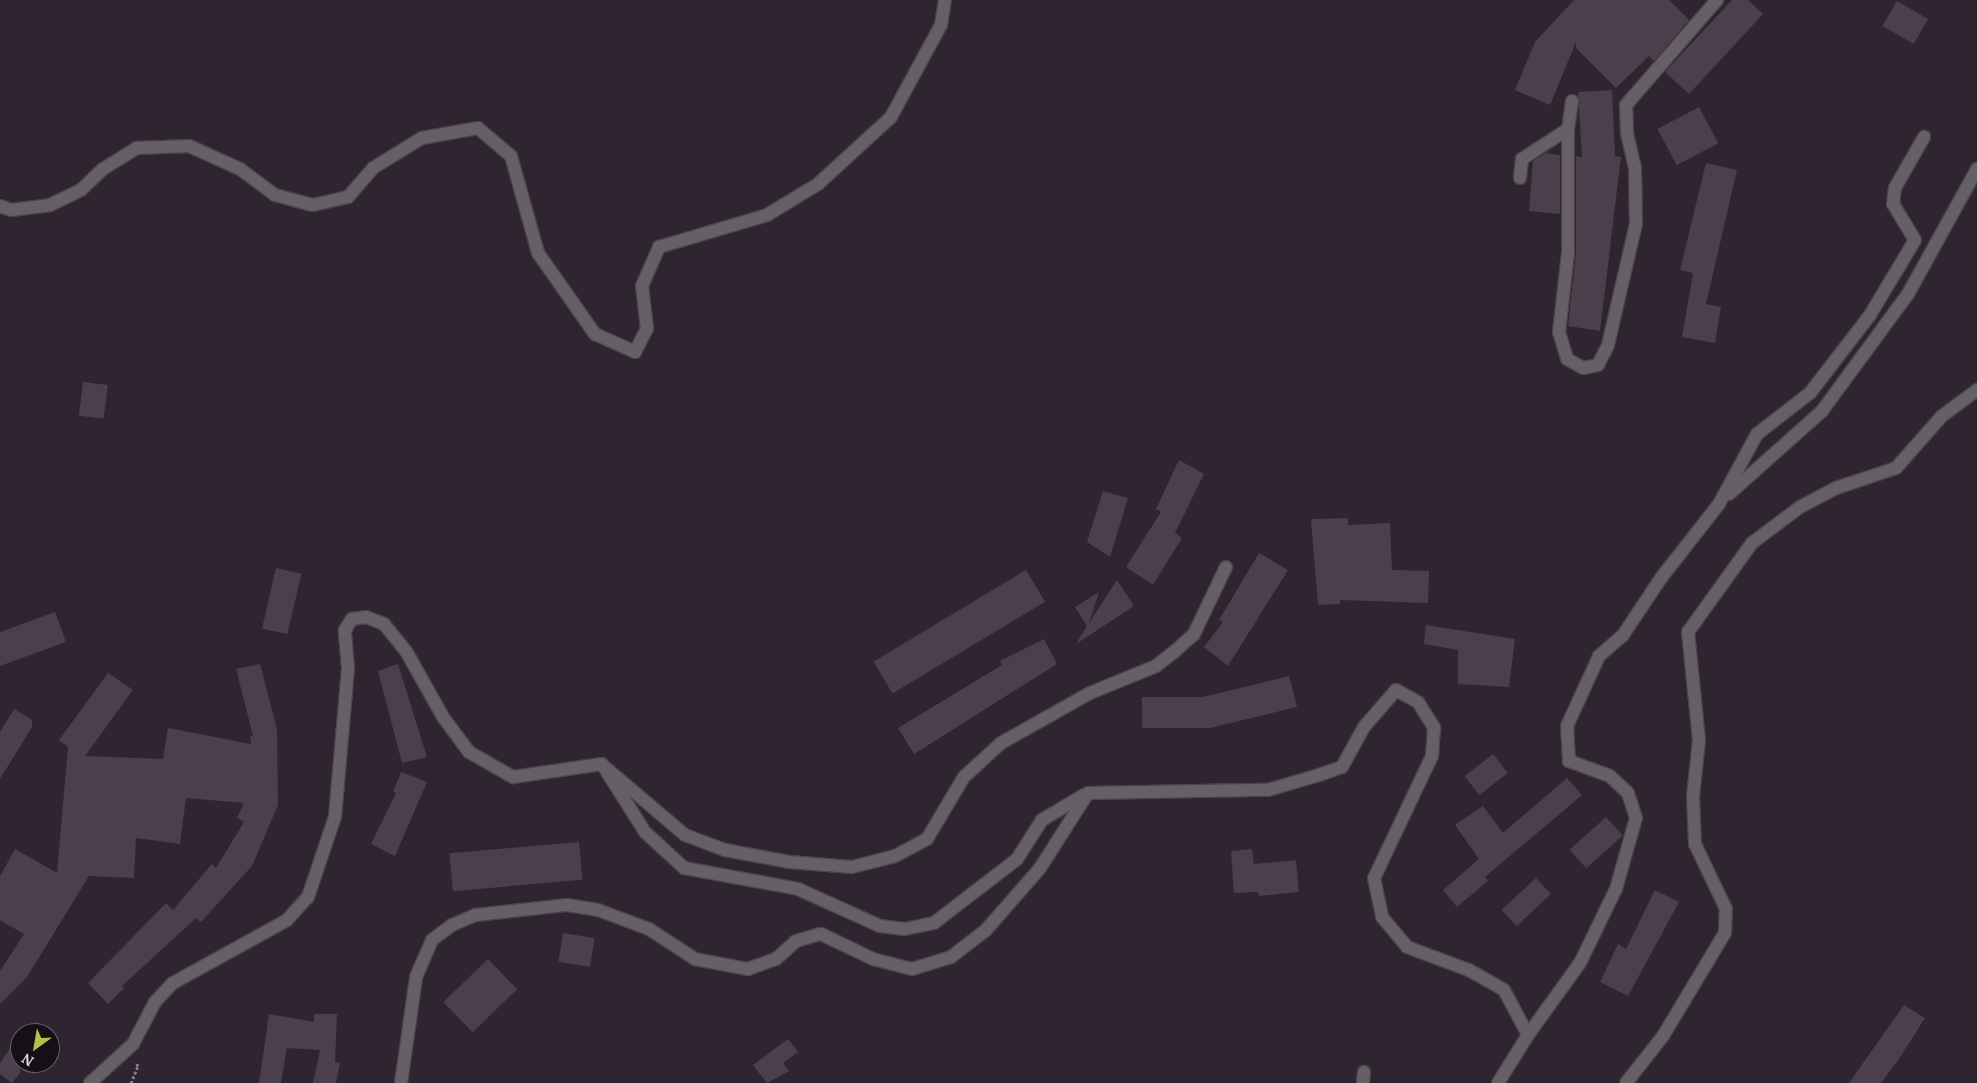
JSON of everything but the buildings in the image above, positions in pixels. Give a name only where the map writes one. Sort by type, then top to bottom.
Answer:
[{"type":"street","points":[[0,206],[11,210],[50,205],[81,190],[103,170],[137,148],[189,146],[240,169],[275,195],[313,205],[348,197],[373,168],[422,138],[478,128],[511,156],[538,253],[595,334],[635,352],[647,328],[642,286],[659,248],[767,215],[818,184],[891,117],[941,25],[945,0]]},
{"type":"street","points":[[1572,101],[1568,129],[1568,253],[1560,332],[1567,359],[1583,368],[1598,365],[1608,345],[1636,224],[1635,168],[1627,132],[1626,105],[1717,0]]},
{"type":"street","points":[[1520,178],[1522,159],[1568,129]]},
{"type":"street","points":[[1719,504],[1757,434],[1810,393],[1870,316],[1915,240],[1893,204],[1895,188],[1924,137]]},
{"type":"street","points":[[1498,1083],[1528,1035],[1580,963],[1616,890],[1636,818],[1628,793],[1610,776],[1569,761],[1567,726],[1599,656],[1623,635],[1661,578],[1719,504],[1774,450],[1822,411],[1908,294],[1977,169]]},
{"type":"street","points":[[1626,1083],[1663,1036],[1725,933],[1726,909],[1695,844],[1693,797],[1699,740],[1688,632],[1752,543],[1800,506],[1836,488],[1896,468],[1942,416],[1977,390]]},
{"type":"street","points":[[90,1083],[133,1044],[155,1002],[173,984],[287,920],[308,897],[335,817],[348,668],[345,630],[352,619],[366,617],[384,624],[406,651],[443,717],[469,752],[513,777],[602,764],[685,834],[725,850],[789,862],[852,867],[894,856],[927,839],[964,777],[1001,743],[1090,692],[1156,666],[1174,652],[1194,634],[1226,567]]},
{"type":"street","points":[[602,764],[645,832],[684,868],[798,889],[880,926],[905,929],[934,923],[982,888],[1017,859],[1042,820],[1088,793],[1268,790],[1342,767],[1364,727],[1396,690],[1418,702],[1434,728],[1432,756],[1374,878],[1382,917],[1407,946],[1469,970],[1504,990],[1528,1035]]},
{"type":"street","points":[[401,1083],[416,977],[432,940],[452,925],[476,915],[567,905],[598,910],[649,929],[694,960],[748,969],[776,959],[796,941],[821,934],[873,959],[912,969],[951,957],[986,930],[1040,868],[1088,793]]}]
